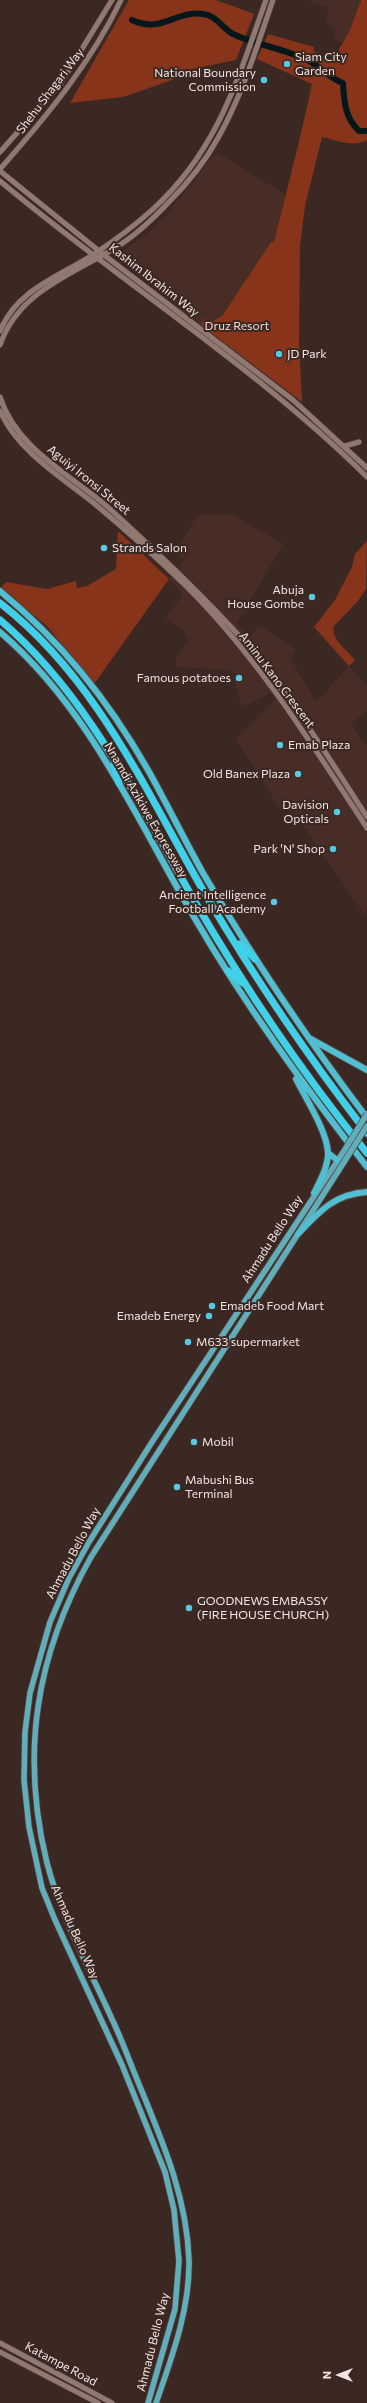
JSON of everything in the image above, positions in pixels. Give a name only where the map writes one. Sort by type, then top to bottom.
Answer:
[{"type":"highway","name":"Nnamdi Azikiwe Expressway","points":[[0,591],[49,634],[113,715],[148,770],[203,872],[255,959],[307,1037],[367,1118]]},
{"type":"highway","name":"Nnamdi Azikiwe Expressway","points":[[0,603],[46,646],[83,688],[110,726],[139,772],[229,933],[306,1050],[367,1133]]},
{"type":"highway","name":"Nnamdi Azikiwe Expressway","points":[[0,620],[24,641],[49,668],[91,720],[112,754],[194,900],[247,986],[318,1089],[367,1153]]},
{"type":"highway","name":"Nnamdi Azikiwe Expressway","points":[[0,632],[33,663],[92,738],[195,918],[228,971],[293,1070],[367,1167]]},
{"type":"highway","points":[[112,754],[119,783]]},
{"type":"highway","points":[[229,933],[255,959]]},
{"type":"highway","points":[[228,971],[247,986]]},
{"type":"highway","points":[[307,1037],[367,1070]]},
{"type":"highway","points":[[356,1063],[367,1064]]},
{"type":"highway","points":[[293,1070],[323,1135],[328,1153],[325,1168],[314,1193]]},
{"type":"highway","points":[[328,1153],[337,1160]]},
{"type":"highway","points":[[298,1234],[315,1215],[330,1204],[349,1195],[367,1192]]},
{"type":"main road","name":"Shehu Shagari Way","points":[[0,152],[61,83],[112,0]]},
{"type":"main road","name":"Shehu Shagari Way","points":[[0,170],[68,87],[92,51],[121,0]]},
{"type":"main road","points":[[0,345],[13,318],[30,299],[116,248],[137,233],[163,209],[204,160],[229,116],[254,51],[256,37],[266,0]]},
{"type":"main road","points":[[0,331],[12,310],[28,294],[111,242],[132,227],[171,192],[200,156],[223,115],[248,49],[256,37],[273,0]]},
{"type":"main road","name":"Kashim Ibrahim Way","points":[[0,170],[99,250],[101,256],[110,268],[293,409],[367,477]]},
{"type":"main road","name":"Kashim Ibrahim Way","points":[[0,181],[36,212],[94,254],[115,262],[293,400],[345,446],[367,468]]},
{"type":"main road","points":[[87,241],[100,246],[111,242]]},
{"type":"main road","points":[[78,242],[84,251],[82,261]]},
{"type":"main road","points":[[115,262],[116,248]]},
{"type":"main road","points":[[86,266],[98,263],[110,268]]},
{"type":"main road","name":"Aguiyi Ironsi Street","points":[[0,398],[8,417],[20,436],[131,529],[176,570]]},
{"type":"main road","name":"Aguiyi Ironsi Street","points":[[0,411],[9,428],[23,445],[127,533],[172,575]]},
{"type":"main road","points":[[345,446],[359,442]]},
{"type":"main road","name":"Aminu Kano Crescent","points":[[176,570],[241,638],[278,685],[367,817]]},
{"type":"main road","name":"Aminu Kano Crescent","points":[[172,575],[183,584],[237,642],[312,743],[367,828]]},
{"type":"main road","name":"Ahmadu Bello Way","points":[[147,2402],[175,2309],[179,2261],[174,2210],[165,2172],[122,2065],[55,1920],[42,1888],[29,1827],[24,1780],[25,1732],[30,1693],[50,1622],[61,1594],[86,1548],[116,1498],[367,1114]]},
{"type":"main road","name":"Ahmadu Bello Way","points":[[156,2403],[179,2333],[187,2292],[189,2261],[182,2200],[166,2151],[112,2020],[64,1914],[47,1864],[37,1809],[34,1779],[38,1693],[56,1630],[68,1599],[90,1557],[367,1126]]},
{"type":"main road","name":"Katampe Road","points":[[0,2343],[112,2403]]},
{"type":"main road","name":"Katampe Road","points":[[0,2352],[98,2403]]},
{"type":"shaded area","points":[[306,0],[361,0],[350,30],[342,43],[334,38],[335,29],[326,20],[329,8]]},
{"type":"shaded area","points":[[216,152],[285,194],[274,243],[271,242],[222,316],[214,321],[204,319],[201,325],[121,261],[119,254],[153,229],[164,218]]},
{"type":"shaded area","points":[[198,514],[231,514],[283,544],[237,623],[250,637],[258,625],[296,649],[290,658],[316,702],[349,666],[367,686],[367,711],[351,724],[367,746],[367,910],[364,914],[287,803],[280,809],[236,739],[276,699],[271,693],[242,707],[233,677],[238,675],[229,670],[176,667],[176,659],[189,640],[184,635],[186,632],[165,618],[183,595],[169,579],[185,560],[175,552]]},
{"type":"green space","points":[[129,0],[216,0],[254,14],[236,60],[187,70],[172,80],[123,97],[70,103]]},
{"type":"green space","name":"Druz Resort","points":[[361,0],[367,0],[367,140],[351,143],[322,137],[305,206],[300,246],[299,345],[302,402],[201,325],[204,319],[214,321],[222,316],[271,242],[274,242],[303,124],[312,84],[257,59],[268,34],[314,47],[313,51],[333,60],[350,30]]},
{"type":"green space","points":[[118,531],[169,579],[94,684],[47,626],[1,588],[6,582],[47,589],[76,581],[77,588],[87,586],[116,569]]},
{"type":"green space","points":[[367,541],[366,589],[358,601],[334,626],[337,640],[355,660],[349,666],[314,627],[335,600],[352,567],[355,554]]},
{"type":"waterway","points":[[132,20],[142,24],[152,24],[185,15],[208,15],[233,34],[305,59],[343,83],[348,115],[354,126],[359,131],[367,131]]},
{"type":"place","name":"Siam City Garden","points":[[287,64]]},
{"type":"place","name":"National Boundary Commission","points":[[264,80]]},
{"type":"place","name":"JD Park","points":[[279,354]]},
{"type":"place","name":"Strands Salon","points":[[104,548]]},
{"type":"place","name":"Abuja House Gombe","points":[[312,597]]},
{"type":"place","name":"Famous potatoes","points":[[239,678]]},
{"type":"place","name":"Emab Plaza","points":[[280,745]]},
{"type":"place","name":"Old Banex Plaza","points":[[298,774]]},
{"type":"place","name":"Davision Opticals","points":[[337,812]]},
{"type":"place","name":"Park 'N' Shop","points":[[333,849]]},
{"type":"place","name":"Ancient Intelligence Football Academy","points":[[274,902]]},
{"type":"place","name":"Emadeb Food Mart","points":[[212,1306]]},
{"type":"place","name":"Emadeb Energy","points":[[209,1316]]},
{"type":"place","name":"M633 supermarket","points":[[188,1342]]},
{"type":"place","name":"Mobil","points":[[194,1442]]},
{"type":"place","name":"Mabushi Bus Terminal","points":[[177,1487]]},
{"type":"place","name":"GOODNEWS EMBASSY (FIRE HOUSE CHURCH)","points":[[189,1608]]}]
